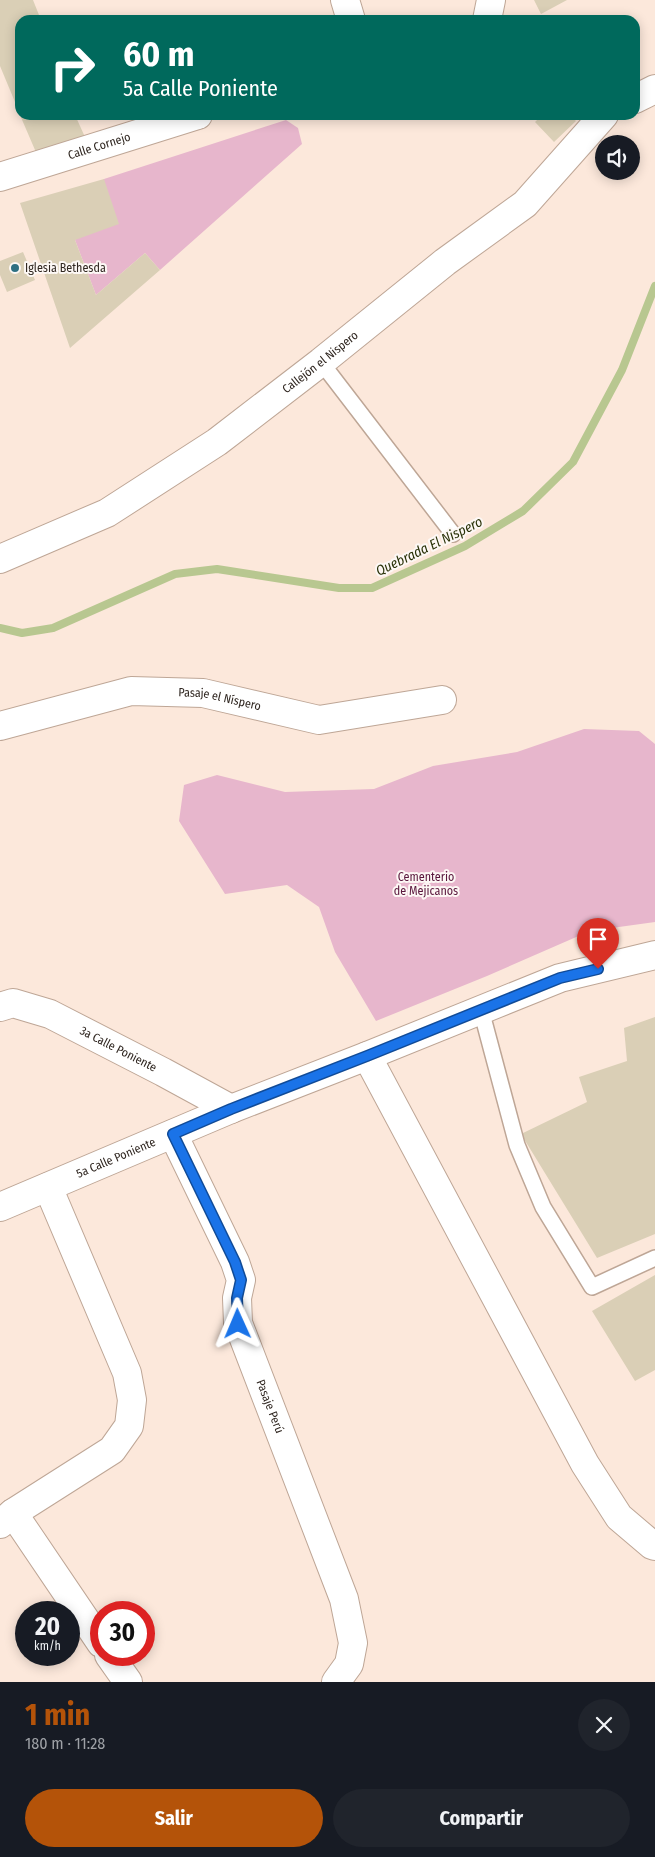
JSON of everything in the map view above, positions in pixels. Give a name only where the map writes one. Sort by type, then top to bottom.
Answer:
[{"type":"street","points":[[344,0],[349,15]]},
{"type":"street","points":[[488,15],[491,0]]},
{"type":"street","points":[[640,96],[655,89]]},
{"type":"street","name":"Calle Cornejo","points":[[0,177],[182,120]]},
{"type":"street","name":"Callejón el Nispero","points":[[0,559],[107,512],[217,442],[321,362],[444,262],[525,204],[600,120]]},
{"type":"street","name":"Pasaje el Níspero","points":[[0,726],[131,691],[203,693],[319,720],[442,700]]},
{"type":"street","name":"5a Calle Poniente","points":[[0,1208],[231,1109],[560,978],[655,955]]},
{"type":"street","name":"3a Calle Poniente","points":[[0,1007],[13,1004],[50,1014],[231,1109]]},
{"type":"street","points":[[367,1056],[584,1464],[619,1517],[652,1546],[655,1546]]},
{"type":"street","name":"Pasaje Perú","points":[[173,1134],[235,1262],[241,1280],[237,1298],[238,1324],[344,1599],[354,1643],[349,1664],[336,1682]]},
{"type":"street","points":[[48,1187],[127,1373],[132,1400],[129,1426],[112,1450],[7,1519],[90,1628]]},
{"type":"street","points":[[117,1666],[128,1682]]},
{"type":"lane","points":[[321,362],[453,534]]},
{"type":"lane","points":[[480,1010],[517,1144],[543,1207],[592,1287],[655,1258]]},
{"type":"green space","points":[[286,120],[298,128],[302,144],[160,270],[145,253],[96,295],[75,240],[104,179]]},
{"type":"green space","name":"Cementerio de Mejicanos","points":[[584,729],[639,731],[655,744],[655,922],[590,931],[487,976],[376,1021],[335,952],[319,907],[287,885],[225,894],[179,821],[184,785],[217,775],[285,792],[374,789],[433,766],[517,752]]},
{"type":"building","points":[[0,0],[33,0],[39,15],[15,15],[15,102],[0,66]]},
{"type":"building","points":[[534,0],[567,0],[541,14]]},
{"type":"building","points":[[22,120],[77,120],[85,137],[38,157]]},
{"type":"building","points":[[537,120],[576,121],[554,142],[535,122]]},
{"type":"building","points":[[104,179],[119,224],[75,240],[96,295],[145,253],[160,270],[70,348],[20,203]]},
{"type":"building","name":"Iglesia Bethesda","points":[[23,252],[35,280],[7,292],[0,275],[0,261]]},
{"type":"building","points":[[655,1017],[655,1234],[597,1258],[521,1134],[587,1102],[579,1077],[627,1061],[624,1028]]},
{"type":"building","points":[[655,1275],[655,1370],[635,1381],[592,1311]]},
{"type":"waterway","name":"Quebrada El Nispero","points":[[0,628],[22,633],[53,628],[175,574],[217,569],[339,588],[372,588],[465,546],[523,511],[573,462],[622,370],[655,286]]},
{"type":"place","name":"Iglesia Bethesda","points":[[15,268]]},
{"type":"route","points":[[238,1324],[237,1298],[241,1280],[235,1262],[173,1134],[231,1109],[560,978],[598,969]]}]
